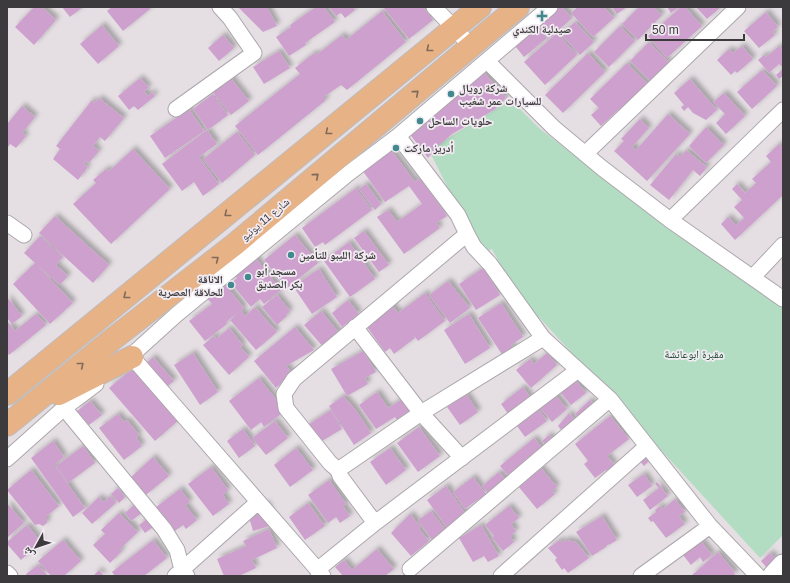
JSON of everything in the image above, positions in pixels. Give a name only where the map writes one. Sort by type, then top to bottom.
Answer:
[{"type":"highway","points":[[7,394],[480,7]]},
{"type":"highway","name":"شارع 11 يونيو","points":[[14,420],[109,342],[234,245],[518,7]]},
{"type":"highway","points":[[14,420],[132,357]]},
{"type":"main road","points":[[773,576],[783,565]]},
{"type":"street","points":[[176,109],[254,53],[230,18],[220,7]]},
{"type":"street","points":[[434,7],[471,46]]},
{"type":"street","points":[[7,459],[64,408],[132,357],[176,315],[398,136],[433,104],[487,61],[550,7]]},
{"type":"street","points":[[585,154],[738,7]]},
{"type":"street","points":[[487,61],[554,128],[585,154],[670,220],[783,299]]},
{"type":"street","points":[[670,220],[783,110]]},
{"type":"street","points":[[398,136],[458,215],[474,247],[490,264],[543,338],[610,399],[710,526],[758,576]]},
{"type":"street","points":[[7,223],[24,235]]},
{"type":"street","points":[[375,523],[340,476],[338,470],[330,463],[286,408],[284,394],[294,378],[467,234]]},
{"type":"street","points":[[753,277],[783,245]]},
{"type":"street","points":[[355,327],[421,413],[462,458]]},
{"type":"street","points":[[338,470],[421,413],[543,338]]},
{"type":"street","points":[[132,357],[320,573],[375,523],[578,370]]},
{"type":"street","points":[[410,569],[610,399]]},
{"type":"street","points":[[64,408],[164,529],[177,550],[181,574]]},
{"type":"street","points":[[502,576],[647,446]]},
{"type":"street","points":[[181,574],[258,502]]},
{"type":"street","points":[[641,576],[710,526]]},
{"type":"street","points":[[7,573],[10,576]]},
{"type":"green space","name":"مقبرة ابوعائشة","points":[[511,100],[539,128],[676,234],[783,308],[783,535],[760,558],[514,290],[492,249],[481,255],[429,150]]},
{"type":"building","points":[[34,7],[42,7],[56,20],[34,45],[15,27]]},
{"type":"building","points":[[62,7],[83,7],[70,17]]},
{"type":"building","points":[[112,7],[149,7],[150,9],[123,31],[107,11]]},
{"type":"building","points":[[267,7],[277,26],[263,32],[239,8]]},
{"type":"building","points":[[316,7],[324,7],[335,22],[305,43],[306,45],[289,56],[276,37]]},
{"type":"building","points":[[329,7],[353,7],[355,10],[345,18],[341,13],[336,16]]},
{"type":"building","points":[[383,7],[423,7],[433,20],[409,39]]},
{"type":"building","points":[[553,7],[562,7],[572,18],[550,38],[536,22]]},
{"type":"building","points":[[578,7],[604,7],[614,18],[593,37],[571,13]]},
{"type":"building","points":[[612,7],[627,7],[617,14]]},
{"type":"building","points":[[639,7],[653,7],[662,15],[638,40],[622,24]]},
{"type":"building","points":[[667,7],[679,7],[671,13]]},
{"type":"building","points":[[681,7],[685,7],[702,26],[667,58],[648,36]]},
{"type":"building","points":[[696,7],[721,7],[707,19]]},
{"type":"building","points":[[382,11],[406,42],[347,90],[341,85],[325,96],[325,101],[258,155],[235,126],[300,74],[295,68],[314,53],[316,55],[342,35],[346,40]]},
{"type":"building","points":[[766,12],[778,27],[772,32],[775,35],[759,48],[744,31]]},
{"type":"building","points":[[575,22],[594,42],[580,55],[561,34]]},
{"type":"building","points":[[102,25],[119,46],[98,64],[80,44]]},
{"type":"building","points":[[538,26],[547,38],[524,57],[515,46]]},
{"type":"building","points":[[620,26],[635,41],[609,67],[594,52]]},
{"type":"building","points":[[557,33],[577,55],[545,85],[524,62]]},
{"type":"building","points":[[223,35],[234,48],[219,61],[208,48]]},
{"type":"building","points":[[649,42],[669,62],[650,81],[630,61]]},
{"type":"building","points":[[742,46],[753,59],[737,73],[735,71],[731,75],[717,60],[729,49],[733,53]]},
{"type":"building","points":[[779,46],[783,51],[783,68],[779,64],[769,73],[758,60],[764,55],[766,57]]},
{"type":"building","points":[[279,51],[290,68],[264,84],[253,67]]},
{"type":"building","points":[[588,53],[605,72],[563,113],[545,95]]},
{"type":"building","points":[[627,63],[649,85],[626,108],[618,110],[601,126],[591,115],[599,108],[590,99]]},
{"type":"building","points":[[783,69],[783,76],[779,79],[776,75]]},
{"type":"building","points":[[482,70],[506,98],[494,110],[452,134],[435,149],[428,158],[409,133]]},
{"type":"building","points":[[762,70],[777,86],[752,109],[737,92]]},
{"type":"building","points":[[230,77],[249,101],[231,115],[212,91]]},
{"type":"building","points":[[140,78],[149,88],[144,91],[148,96],[152,92],[155,96],[138,110],[134,106],[129,110],[118,96]]},
{"type":"building","points":[[690,79],[717,110],[706,120],[693,113],[688,107],[684,111],[681,107],[684,105],[674,93]]},
{"type":"building","points":[[724,93],[745,116],[726,134],[716,123],[725,114],[713,102]]},
{"type":"building","points":[[213,94],[228,115],[208,130],[193,109]]},
{"type":"building","points":[[99,98],[124,118],[105,141],[100,137],[93,146],[99,151],[89,163],[86,161],[84,164],[88,167],[78,180],[53,159],[60,149],[56,146],[92,100],[95,103]]},
{"type":"building","points":[[22,106],[35,117],[22,133],[26,136],[16,148],[10,144],[8,147],[7,124]]},
{"type":"building","points":[[189,109],[204,131],[165,158],[150,136]]},
{"type":"building","points":[[668,114],[690,134],[647,181],[614,151],[624,141],[621,139],[640,119],[649,128],[632,147],[636,150]]},
{"type":"building","points":[[706,127],[724,145],[706,163],[689,146]]},
{"type":"building","points":[[207,130],[217,144],[199,157],[219,184],[203,196],[194,182],[182,191],[162,164]]},
{"type":"building","points":[[237,132],[255,155],[222,183],[203,159]]},
{"type":"building","points":[[779,144],[783,148],[783,195],[735,240],[721,224],[728,217],[736,225],[744,218],[734,207],[742,200],[732,189],[737,184],[745,193],[756,183],[752,179],[771,162],[766,156]]},
{"type":"building","points":[[388,146],[415,182],[420,178],[447,216],[436,223],[440,228],[404,254],[377,217],[388,210],[397,222],[422,204],[409,186],[385,202],[360,167]]},
{"type":"building","points":[[133,149],[170,189],[111,244],[73,204],[96,183],[93,180],[106,169],[109,171]]},
{"type":"building","points":[[686,150],[707,167],[700,176],[693,170],[669,200],[650,185],[676,154],[680,157]]},
{"type":"building","points":[[366,184],[381,204],[375,210],[359,189]]},
{"type":"building","points":[[356,188],[372,210],[325,245],[323,242],[315,247],[302,228]]},
{"type":"building","points":[[55,216],[109,265],[93,283],[39,233]]},
{"type":"building","points":[[364,231],[389,265],[379,272],[354,238]]},
{"type":"building","points":[[295,235],[318,263],[287,288],[264,260]]},
{"type":"building","points":[[40,236],[63,257],[56,265],[68,276],[60,285],[37,265],[73,303],[50,324],[13,284],[35,263],[24,253]]},
{"type":"building","points":[[349,242],[375,279],[350,297],[324,261]]},
{"type":"building","points":[[254,256],[281,290],[264,304],[260,299],[251,307],[231,283],[237,278],[233,273]]},
{"type":"building","points":[[483,268],[500,295],[476,310],[459,284]]},
{"type":"building","points":[[319,269],[337,297],[312,314],[293,286]]},
{"type":"building","points":[[222,281],[244,308],[226,322],[227,324],[205,341],[189,321],[212,304],[204,295]]},
{"type":"building","points":[[448,281],[470,308],[450,323],[429,295]]},
{"type":"building","points":[[425,293],[445,321],[418,341],[413,334],[415,338],[394,354],[390,348],[385,352],[364,323],[391,304],[398,313]]},
{"type":"building","points":[[277,295],[290,311],[286,315],[287,316],[277,325],[262,307]]},
{"type":"building","points":[[7,297],[22,316],[12,324],[7,318]]},
{"type":"building","points":[[348,300],[359,314],[342,327],[332,313]]},
{"type":"building","points":[[501,303],[523,337],[511,345],[514,349],[503,356],[478,318]]},
{"type":"building","points":[[255,307],[277,332],[256,350],[230,320],[241,310],[245,316]]},
{"type":"building","points":[[321,311],[340,334],[324,348],[304,325]]},
{"type":"building","points":[[36,314],[46,325],[9,355],[7,352],[7,321],[15,331]]},
{"type":"building","points":[[469,314],[490,348],[465,364],[444,330]]},
{"type":"building","points":[[295,327],[314,350],[286,366],[293,374],[276,388],[254,361]]},
{"type":"building","points":[[229,328],[243,345],[240,347],[249,357],[229,375],[203,345],[214,336],[216,339]]},
{"type":"building","points":[[363,351],[376,372],[365,378],[368,384],[347,396],[331,369]]},
{"type":"building","points":[[193,353],[218,392],[200,405],[174,365]]},
{"type":"building","points":[[547,353],[557,365],[531,388],[516,370],[530,359],[534,364]]},
{"type":"building","points":[[153,357],[174,381],[158,394],[180,419],[155,441],[109,388],[134,367],[138,371]]},
{"type":"building","points":[[259,378],[285,411],[264,427],[261,422],[251,430],[229,401]]},
{"type":"building","points":[[575,380],[586,393],[571,405],[560,392]]},
{"type":"building","points":[[523,387],[547,421],[525,437],[501,404]]},
{"type":"building","points":[[551,390],[567,409],[552,422],[536,403]]},
{"type":"building","points":[[377,392],[388,408],[402,399],[410,411],[397,420],[395,417],[376,429],[359,405]]},
{"type":"building","points":[[466,394],[478,412],[460,425],[447,407]]},
{"type":"building","points":[[343,396],[355,409],[371,433],[354,445],[329,406]]},
{"type":"building","points":[[590,400],[596,407],[580,420],[575,414]]},
{"type":"building","points":[[90,401],[102,415],[89,425],[77,411]]},
{"type":"building","points":[[331,410],[342,429],[317,444],[306,426]]},
{"type":"building","points":[[569,413],[576,421],[562,431],[558,426]]},
{"type":"building","points":[[118,414],[124,422],[127,420],[139,435],[136,437],[142,446],[124,460],[99,428]]},
{"type":"building","points":[[610,416],[629,439],[607,456],[615,465],[595,478],[584,464],[588,461],[575,444]]},
{"type":"building","points":[[275,421],[288,438],[266,455],[252,438]]},
{"type":"building","points":[[419,427],[440,456],[418,472],[397,443]]},
{"type":"building","points":[[243,429],[255,446],[239,458],[227,441]]},
{"type":"building","points":[[549,435],[555,442],[548,448],[542,441]]},
{"type":"building","points":[[534,438],[544,450],[510,478],[500,466]]},
{"type":"building","points":[[53,441],[64,457],[54,465],[85,508],[73,517],[31,458]]},
{"type":"building","points":[[83,446],[95,463],[68,483],[56,466]]},
{"type":"building","points":[[638,447],[649,461],[644,466],[632,452]]},
{"type":"building","points":[[296,448],[313,470],[290,487],[274,465]]},
{"type":"building","points":[[390,448],[406,470],[386,485],[370,462]]},
{"type":"building","points":[[153,457],[169,476],[146,495],[131,477]]},
{"type":"building","points":[[211,467],[228,490],[223,495],[229,504],[213,516],[188,484]]},
{"type":"building","points":[[540,467],[557,487],[552,491],[555,494],[537,509],[518,486]]},
{"type":"building","points":[[31,470],[59,506],[47,516],[47,523],[43,526],[39,524],[35,525],[7,490]]},
{"type":"building","points":[[499,472],[508,481],[491,496],[482,486]]},
{"type":"building","points":[[644,474],[652,486],[637,497],[628,485]]},
{"type":"building","points":[[473,477],[486,494],[465,509],[453,492]]},
{"type":"building","points":[[329,480],[346,504],[343,506],[350,516],[340,523],[336,517],[328,523],[308,495]]},
{"type":"building","points":[[657,482],[668,496],[650,510],[643,500],[659,488],[655,484]]},
{"type":"building","points":[[446,486],[468,517],[449,531],[427,500]]},
{"type":"building","points":[[118,488],[125,497],[119,503],[111,494]]},
{"type":"building","points":[[180,489],[190,502],[185,505],[197,520],[186,529],[183,525],[175,531],[156,507]]},
{"type":"building","points":[[110,496],[116,503],[92,524],[82,513],[99,497],[104,502]]},
{"type":"building","points":[[675,499],[685,512],[679,516],[685,524],[666,538],[653,521],[651,522],[648,518],[656,512],[655,510],[660,506],[663,509]]},
{"type":"building","points":[[7,503],[24,523],[7,538]]},
{"type":"building","points":[[136,503],[143,512],[131,521],[125,513]]},
{"type":"building","points":[[308,503],[325,526],[305,540],[289,517]]},
{"type":"building","points":[[267,504],[273,525],[253,531],[247,510]]},
{"type":"building","points":[[509,506],[519,518],[511,524],[516,531],[510,536],[514,542],[503,551],[492,538],[494,536],[485,525]]},
{"type":"building","points":[[431,511],[448,533],[434,543],[418,520]]},
{"type":"building","points":[[119,513],[138,532],[120,549],[122,551],[110,563],[93,545],[105,534],[101,530]]},
{"type":"building","points":[[410,514],[421,527],[419,529],[429,541],[411,556],[391,533]]},
{"type":"building","points":[[602,516],[617,540],[592,556],[576,532]]},
{"type":"building","points":[[147,519],[153,527],[145,533],[139,525]]},
{"type":"building","points":[[27,525],[41,542],[21,560],[7,544],[7,542]]},
{"type":"building","points":[[481,525],[499,556],[488,562],[484,556],[473,562],[459,538]]},
{"type":"building","points":[[269,529],[277,548],[252,560],[256,568],[239,576],[224,576],[217,559],[246,546],[243,541]]},
{"type":"building","points":[[63,540],[81,561],[64,576],[51,576],[38,561]]},
{"type":"building","points":[[153,540],[167,558],[144,576],[115,576],[112,572]]},
{"type":"building","points":[[560,540],[562,543],[566,540],[576,542],[589,558],[568,573],[564,568],[562,570],[555,560],[557,558],[548,548]]},
{"type":"building","points":[[701,541],[712,555],[703,562],[700,557],[691,565],[683,555]]},
{"type":"building","points":[[377,549],[394,569],[385,576],[343,576],[335,567],[344,560],[352,570]]},
{"type":"building","points":[[718,552],[734,571],[735,576],[691,576]]},
{"type":"building","points":[[770,553],[776,559],[767,568],[761,561]]},
{"type":"building","points":[[38,565],[48,576],[27,576],[26,574]]},
{"type":"building","points":[[99,570],[104,576],[93,576]]},
{"type":"place","name":"صيدلية الكندي","points":[[542,16]]},
{"type":"place","name":"شركة رويال للسيارات عمر شغيب","points":[[451,94]]},
{"type":"place","name":"حلويات الساحل","points":[[420,121]]},
{"type":"place","name":"أدريز ماركت","points":[[396,148]]},
{"type":"place","name":"شركة الليبو للتأمين","points":[[291,255]]},
{"type":"place","name":"مسجد أبو بكر الصديق","points":[[248,277]]},
{"type":"place","name":"الاناقة للحلاقة العصرية","points":[[231,285]]}]
